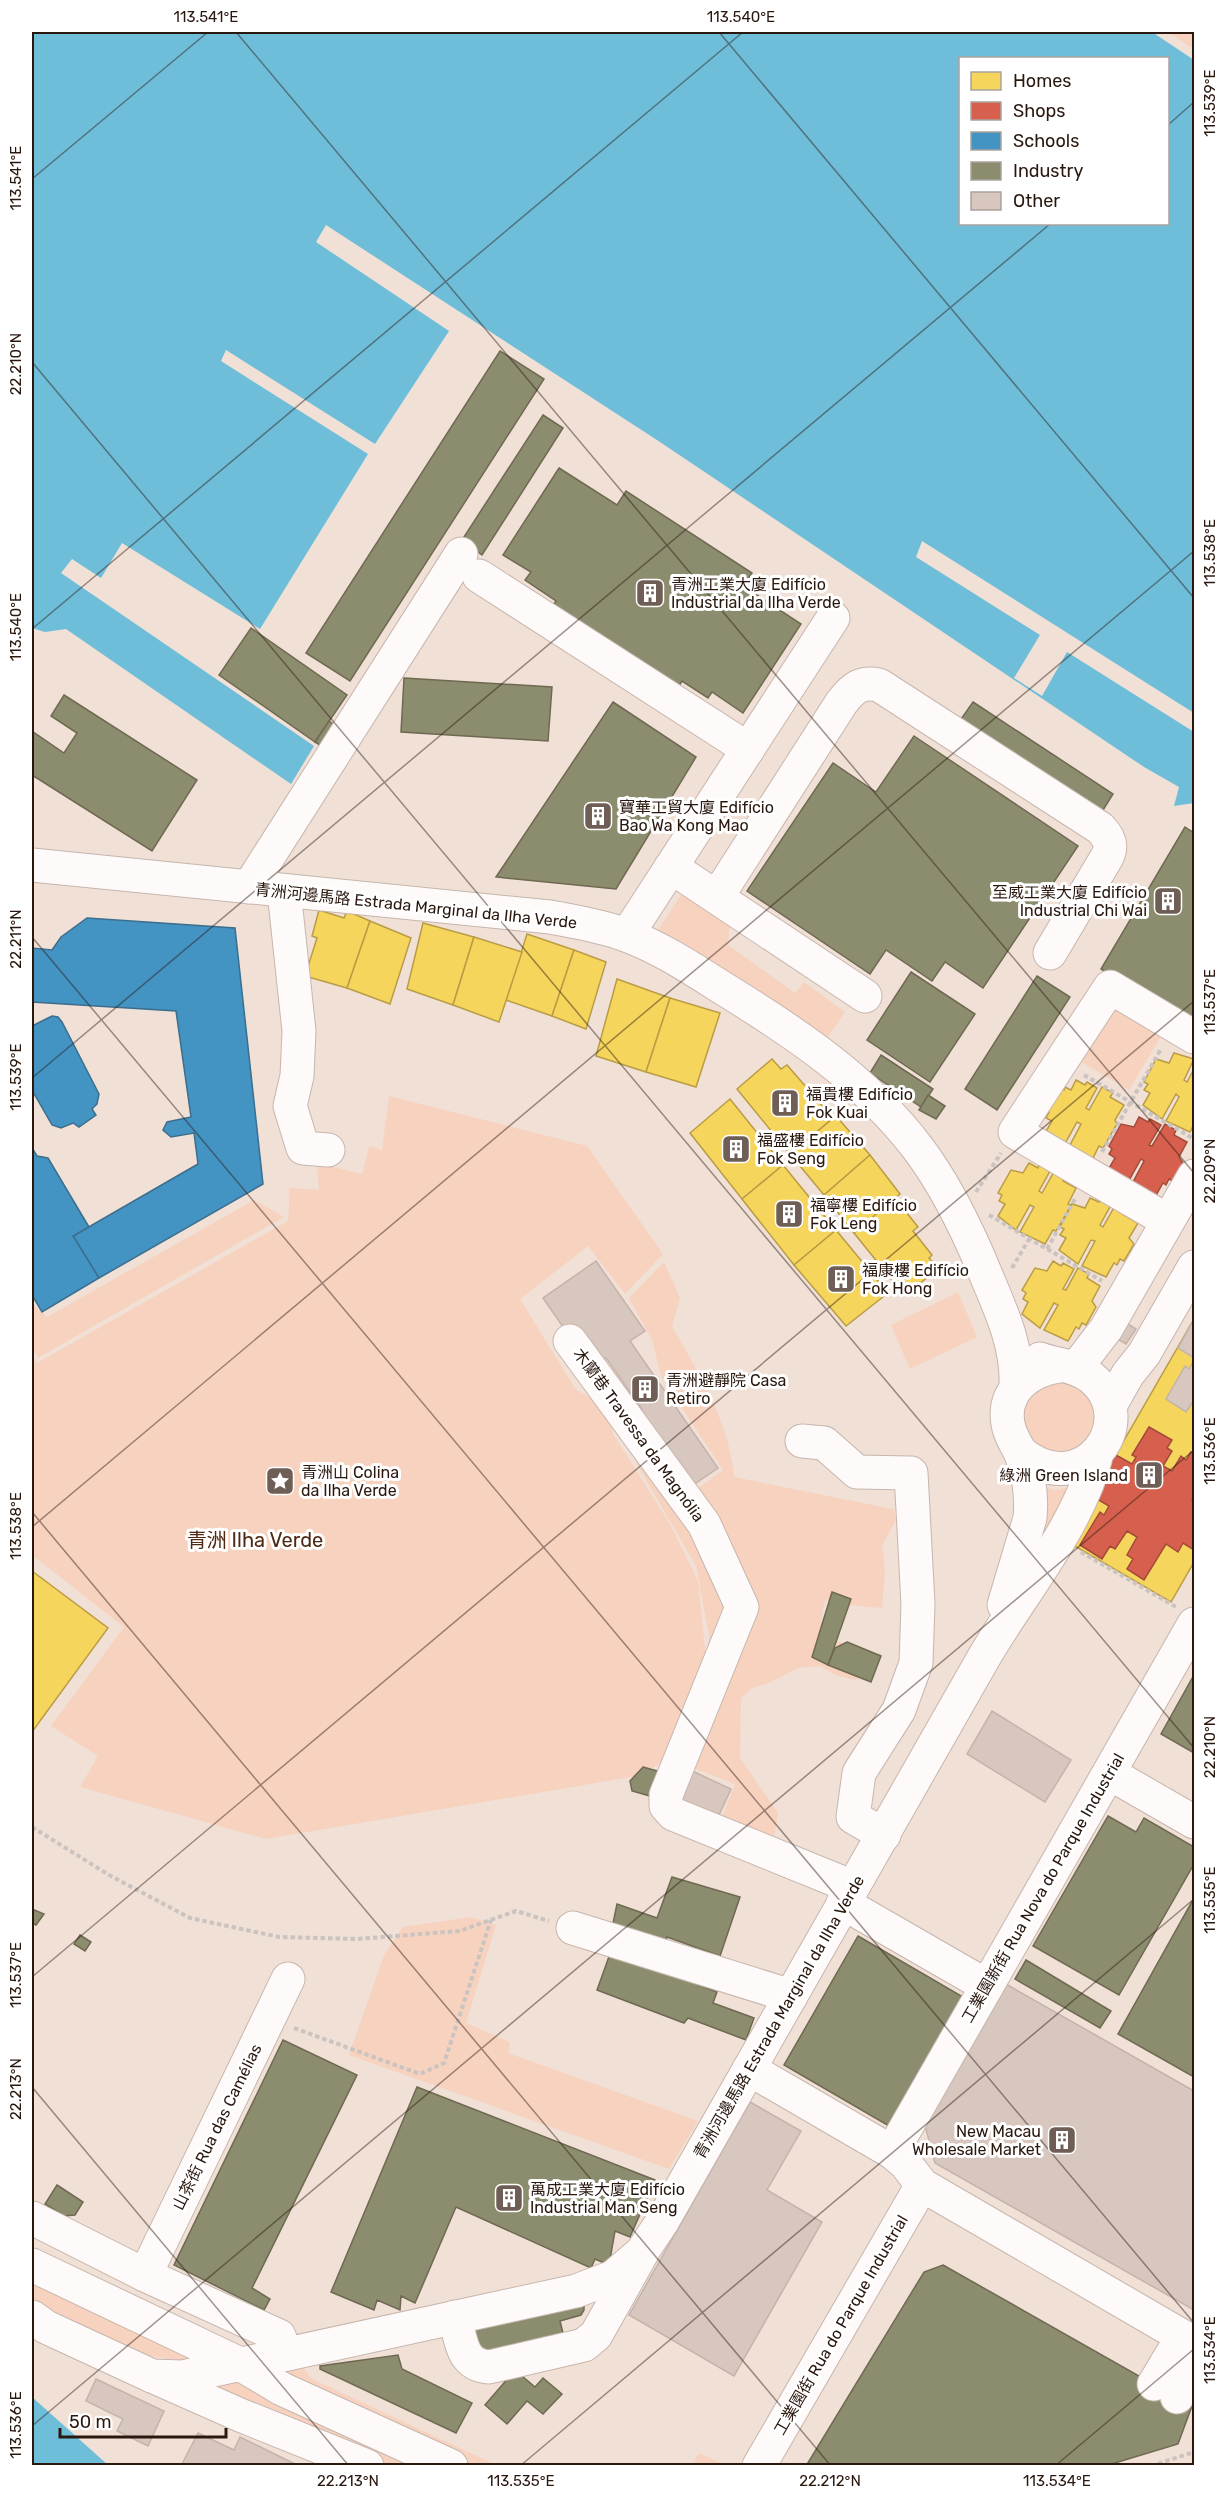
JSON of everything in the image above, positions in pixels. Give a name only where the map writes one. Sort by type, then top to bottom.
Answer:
[{"type":"street","points":[[249,887],[470,565],[740,761]]},
{"type":"street","points":[[627,935],[832,618]]},
{"type":"street","points":[[717,897],[850,691],[861,684],[879,684],[1107,834],[1110,842],[1107,857],[1050,953]]},
{"type":"street","points":[[671,867],[865,996]]},
{"type":"street","name":"青洲河邊馬路 Estrada Marginal da Ilha Verde","points":[[49,873],[249,887],[550,918],[627,935],[682,962],[846,1066],[940,1171],[964,1211],[977,1254],[1009,1332],[1015,1353],[1016,1388],[1009,1404],[1007,1421],[1011,1437],[1020,1452],[1030,1495],[1030,1518],[992,1644]]},
{"type":"street","points":[[284,891],[299,1031],[297,1076],[290,1106],[303,1148],[328,1150]]},
{"type":"street","points":[[1168,1221],[1015,1132],[1110,987],[1185,1031]]},
{"type":"street","points":[[1016,1388],[1028,1376],[1043,1368],[1068,1367],[1106,1329],[1194,1176]]},
{"type":"street","points":[[1110,1406],[1128,1374],[1144,1354],[1194,1267]]},
{"type":"street","name":"青洲河邊馬路 Estrada Marginal da Ilha Verde","points":[[32,2317],[46,2327],[152,2376],[182,2377],[576,2291],[613,2277],[642,2252],[662,2222],[992,1644],[1075,1513],[1090,1481],[1097,1454],[1106,1440],[1111,1423],[1110,1406],[1103,1390],[1097,1383],[1068,1367],[1038,1359],[1009,1332]]},
{"type":"street","name":"木蘭巷 Travessa da Magnólia","points":[[570,1341],[704,1524],[742,1607],[666,1795],[666,1806],[673,1814],[848,1895]]},
{"type":"street","points":[[802,1441],[824,1443],[857,1472],[911,1473],[918,1604],[916,1663],[899,1710],[859,1773],[853,1817],[884,1835]]},
{"type":"street","points":[[1020,1452],[1033,1463],[1050,1469],[1067,1469],[1083,1464],[1097,1454]]},
{"type":"street","name":"工業園新街 Rua Nova do Parque Industrial","points":[[892,2152],[1109,1773],[1190,1618]]},
{"type":"street","points":[[1109,1773],[1194,1822]]},
{"type":"street","points":[[848,1895],[987,1986]]},
{"type":"street","points":[[573,1928],[791,1995]]},
{"type":"street","name":"山茶街 Rua das Camélias","points":[[146,2275],[288,1979]]},
{"type":"street","points":[[748,2069],[892,2152],[906,2164],[922,2185],[1184,2345],[1166,2391]]},
{"type":"street","name":"工業園街 Rua do Parque Industrial","points":[[759,2466],[922,2185]]},
{"type":"street","points":[[32,2218],[146,2275],[279,2336],[286,2354]]},
{"type":"street","points":[[455,2317],[463,2351],[468,2359],[481,2366],[489,2367],[584,2345],[596,2335],[642,2252]]},
{"type":"street","points":[[32,2265],[240,2364],[282,2389],[451,2466]]},
{"type":"street","points":[[152,2376],[240,2415],[367,2466]]},
{"type":"path","points":[[1047,1249],[1131,1102],[1185,1031]]},
{"type":"path","points":[[1061,1062],[1194,1139]]},
{"type":"path","points":[[1015,1132],[964,1211],[1047,1249],[1126,1295]]},
{"type":"path","points":[[1059,1538],[1190,1618]]},
{"type":"path","points":[[32,1827],[109,1875],[190,1918],[279,1937],[357,1939],[459,1931],[516,1911],[573,1928]]},
{"type":"path","points":[[268,2018],[420,2074],[444,2062],[491,1920]]},
{"type":"path","points":[[1151,2466],[1194,2452]]},
{"type":"shaded area","points":[[1168,32],[1194,32],[1194,49]]},
{"type":"shaded area","points":[[685,889],[730,921],[728,945],[795,993],[804,982],[845,1012],[828,1037],[656,933]]},
{"type":"shaded area","points":[[1110,1001],[1163,1033],[1129,1090],[1073,1057]]},
{"type":"shaded area","name":"青洲山 Colina da Ilha Verde","points":[[389,1096],[587,1146],[663,1254],[625,1294],[588,1246],[520,1299],[576,1390],[597,1401],[610,1420],[613,1434],[670,1524],[698,1581],[706,1659],[663,1762],[637,1776],[266,1839],[80,1787],[98,1756],[51,1726],[124,1627],[32,1555],[32,1354],[37,1363],[288,1221],[290,1188],[319,1190],[317,1163],[362,1174],[369,1146],[382,1150]]},
{"type":"shaded area","points":[[254,1200],[284,1217],[38,1358],[32,1347],[32,1304],[47,1317]]},
{"type":"shaded area","points":[[664,1262],[680,1298],[672,1326],[711,1398],[726,1437],[734,1477],[893,1509],[896,1520],[882,1546],[885,1571],[882,1608],[839,1604],[825,1600],[821,1621],[832,1639],[860,1650],[869,1669],[856,1680],[838,1676],[820,1666],[799,1668],[769,1683],[752,1688],[741,1698],[740,1758],[778,1813],[773,1845],[719,1825],[735,1784],[686,1765],[708,1672],[709,1635],[696,1566],[635,1461],[693,1492],[723,1470],[661,1376],[652,1340],[629,1298]]},
{"type":"shaded area","points":[[958,1292],[977,1337],[910,1369],[891,1325]]},
{"type":"shaded area","points":[[1059,1381],[1079,1387],[1089,1397],[1095,1417],[1089,1437],[1079,1447],[1059,1453],[1039,1447],[1029,1437],[1023,1417],[1029,1397],[1039,1387]]},
{"type":"shaded area","points":[[1079,1486],[1030,1569],[1043,1487],[1055,1490]]},
{"type":"shaded area","points":[[471,1917],[496,1925],[466,2023],[510,2042],[508,2053],[698,2121],[669,2169],[349,2055],[384,1955],[403,1927]]},
{"type":"shaded area","points":[[32,2284],[195,2358],[193,2362],[149,2356],[35,2303],[32,2301]]},
{"type":"shaded area","points":[[302,2366],[312,2379],[496,2465],[472,2465],[291,2383],[267,2368]]},
{"type":"shaded area","points":[[193,2380],[230,2380],[245,2383],[420,2465],[387,2465]]},
{"type":"shaded area","points":[[699,2453],[723,2464],[692,2465]]},
{"type":"water","points":[[32,32],[1152,32],[1194,60],[1194,803],[1174,806],[1179,787],[1144,767],[660,442],[326,225],[316,242],[449,331],[375,444],[226,350],[221,361],[368,454],[260,629],[122,543],[101,578],[72,559],[61,573],[314,746],[291,784],[66,629],[45,632],[32,628]]},
{"type":"water","points":[[32,2397],[108,2465],[32,2465]]},
{"type":"pier","points":[[922,541],[1194,713],[1194,732],[1067,652],[1042,696],[1014,678],[1040,635],[916,557]]},
{"type":"building: Homes","points":[[319,910],[344,918],[347,911],[370,921],[347,988],[305,976],[317,938],[312,936]]},
{"type":"building: Homes","points":[[370,921],[411,938],[390,1004],[347,988]]},
{"type":"building: Homes","points":[[423,923],[474,937],[453,1005],[407,989]]},
{"type":"building: Homes","points":[[527,934],[574,950],[552,1016],[506,1000]]},
{"type":"building: Homes","points":[[474,937],[522,952],[499,1022],[453,1005]]},
{"type":"building: Homes","points":[[574,950],[606,962],[586,1029],[552,1016]]},
{"type":"building: Homes","points":[[617,979],[670,998],[646,1072],[596,1056]]},
{"type":"building: Homes","points":[[670,998],[720,1013],[696,1087],[646,1072]]},
{"type":"building: Homes","points":[[1174,1053],[1194,1059],[1184,1080],[1187,1082],[1194,1069],[1194,1124],[1190,1132],[1166,1121],[1179,1097],[1176,1094],[1162,1119],[1143,1105],[1150,1093],[1144,1090],[1148,1084],[1144,1082],[1156,1059],[1169,1063]]},
{"type":"building: Homes","name":"福貴樓 Edifício Fok Kuai","points":[[772,1059],[781,1069],[787,1065],[833,1118],[790,1154],[737,1089]]},
{"type":"building: Homes","points":[[1076,1080],[1085,1085],[1087,1082],[1097,1088],[1086,1108],[1089,1110],[1102,1087],[1113,1093],[1110,1097],[1124,1105],[1115,1120],[1117,1124],[1103,1148],[1099,1146],[1092,1160],[1068,1149],[1081,1124],[1077,1122],[1063,1147],[1045,1133],[1052,1121],[1046,1118],[1049,1112],[1045,1110],[1058,1087],[1071,1090]]},
{"type":"building: Homes","name":"福盛樓 Edifício Fok Seng","points":[[730,1099],[783,1165],[742,1199],[690,1133]]},
{"type":"building: Homes","points":[[836,1116],[870,1155],[824,1195],[790,1154]]},
{"type":"building: Homes","points":[[870,1155],[900,1194],[854,1233],[824,1195]]},
{"type":"building: Homes","points":[[1029,1163],[1050,1171],[1039,1191],[1042,1193],[1055,1170],[1066,1176],[1063,1181],[1076,1188],[1068,1204],[1071,1205],[1056,1231],[1053,1230],[1045,1244],[1020,1232],[1034,1207],[1030,1205],[1016,1230],[998,1216],[1005,1204],[999,1201],[1002,1195],[998,1193],[1011,1170],[1023,1173]]},
{"type":"building: Homes","name":"福寧樓 Edifício Fok Leng","points":[[783,1165],[836,1230],[794,1265],[742,1199]]},
{"type":"building: Homes","points":[[895,1198],[918,1227],[913,1231],[932,1255],[929,1258],[939,1269],[904,1295],[854,1233]]},
{"type":"building: Homes","points":[[1090,1198],[1099,1202],[1101,1199],[1111,1205],[1100,1225],[1103,1227],[1116,1204],[1127,1210],[1124,1215],[1138,1223],[1129,1238],[1134,1244],[1124,1261],[1120,1259],[1117,1265],[1114,1263],[1106,1277],[1082,1266],[1095,1241],[1091,1240],[1078,1264],[1059,1250],[1066,1238],[1060,1235],[1064,1229],[1060,1227],[1072,1204],[1085,1208]]},
{"type":"building: Homes","name":"福康樓 Edifício Fok Hong","points":[[836,1230],[888,1293],[846,1326],[794,1265]]},
{"type":"building: Homes","points":[[1053,1261],[1061,1266],[1063,1263],[1074,1269],[1063,1289],[1066,1290],[1078,1268],[1089,1274],[1087,1278],[1100,1286],[1092,1301],[1096,1307],[1086,1325],[1082,1323],[1079,1329],[1076,1327],[1068,1341],[1044,1330],[1058,1305],[1054,1303],[1040,1328],[1022,1314],[1028,1302],[1023,1299],[1026,1293],[1022,1290],[1035,1268],[1047,1271]]},
{"type":"building: Homes","name":"綠洲 Green Island","points":[[1194,1319],[1194,1562],[1171,1602],[1066,1541]]},
{"type":"building: Homes","points":[[32,1571],[108,1628],[32,1732]]},
{"type":"building: Shops","points":[[1139,1117],[1148,1122],[1150,1119],[1161,1125],[1149,1145],[1152,1146],[1165,1124],[1176,1130],[1174,1135],[1187,1142],[1179,1157],[1183,1163],[1173,1181],[1169,1179],[1166,1185],[1163,1183],[1155,1197],[1131,1186],[1144,1161],[1141,1159],[1127,1184],[1108,1170],[1115,1158],[1109,1154],[1112,1149],[1109,1146],[1121,1124],[1134,1127]]},
{"type":"building: Shops","points":[[1149,1427],[1172,1440],[1167,1448],[1172,1451],[1163,1466],[1172,1471],[1181,1456],[1186,1460],[1191,1452],[1194,1454],[1192,1501],[1194,1502],[1194,1550],[1183,1543],[1178,1552],[1166,1544],[1144,1580],[1127,1569],[1133,1559],[1127,1555],[1137,1537],[1127,1531],[1115,1549],[1110,1546],[1102,1559],[1080,1545],[1100,1512],[1104,1515],[1109,1506],[1092,1496],[1116,1455],[1132,1464],[1136,1457],[1132,1455]]},
{"type":"building: Schools","points":[[87,918],[235,928],[263,1184],[99,1278],[73,1236],[198,1164],[194,1133],[171,1137],[163,1130],[167,1122],[191,1117],[176,1011],[32,1002],[32,948],[52,950],[61,937]]},
{"type":"building: Schools","points":[[52,1016],[58,1017],[62,1022],[99,1094],[97,1104],[92,1109],[96,1115],[79,1127],[73,1123],[61,1128],[52,1125],[32,1090],[32,1026]]},
{"type":"building: Schools","points":[[32,1148],[37,1156],[48,1158],[89,1227],[73,1236],[99,1278],[42,1312],[32,1295]]},
{"type":"building: Industry","points":[[500,351],[544,379],[350,681],[306,653]]},
{"type":"building: Industry","points":[[543,415],[563,428],[482,555],[462,540]]},
{"type":"building: Industry","name":"青洲工業大廈 Edifício Industrial da Ilha Verde","points":[[559,468],[617,505],[626,491],[752,573],[743,586],[801,624],[743,713],[712,692],[708,698],[682,681],[677,689],[552,607],[556,601],[525,580],[531,572],[503,555]]},
{"type":"building: Industry","points":[[251,628],[347,695],[315,742],[219,675]]},
{"type":"building: Industry","points":[[404,678],[552,687],[548,741],[401,732]]},
{"type":"building: Industry","points":[[64,695],[197,780],[152,851],[32,775],[33,732],[64,753],[77,733],[51,716]]},
{"type":"building: Industry","name":"寶華工貿大廈 Edifício Bao Wa Kong Mao","points":[[613,702],[696,757],[616,889],[496,877]]},
{"type":"building: Industry","points":[[973,702],[1113,794],[1100,815],[959,722]]},
{"type":"building: Industry","points":[[329,721],[344,732],[331,752],[315,742]]},
{"type":"building: Industry","points":[[914,736],[1078,846],[983,988],[945,962],[932,981],[886,950],[870,974],[747,891],[833,763],[876,792]]},
{"type":"building: Industry","name":"至威工業大廈 Edifício Industrial Chi Wai","points":[[1185,827],[1194,833],[1194,1025],[1101,969]]},
{"type":"building: Industry","points":[[911,972],[975,1014],[930,1082],[867,1040]]},
{"type":"building: Industry","points":[[1037,976],[1070,997],[997,1110],[965,1089]]},
{"type":"building: Industry","points":[[881,1055],[933,1089],[921,1107],[870,1073]]},
{"type":"building: Industry","points":[[928,1095],[945,1106],[936,1119],[919,1110]]},
{"type":"building: Industry","points":[[832,1592],[851,1599],[828,1665],[812,1657]]},
{"type":"building: Industry","points":[[847,1642],[881,1656],[871,1682],[828,1665],[835,1648]]},
{"type":"building: Industry","points":[[1194,1675],[1194,1753],[1161,1734]]},
{"type":"building: Industry","points":[[643,1767],[668,1774],[657,1798],[632,1791],[630,1781]]},
{"type":"building: Industry","points":[[1108,1816],[1136,1832],[1144,1818],[1194,1847],[1194,1864],[1119,1995],[1033,1946]]},
{"type":"building: Industry","points":[[672,1877],[740,1897],[720,1956],[667,1937],[662,1951],[611,1933],[617,1904],[657,1918]]},
{"type":"building: Industry","points":[[1194,1898],[1194,2077],[1118,2034]]},
{"type":"building: Industry","points":[[32,1909],[44,1914],[36,1925],[32,1923]]},
{"type":"building: Industry","points":[[80,1935],[91,1942],[85,1951],[74,1944]]},
{"type":"building: Industry","points":[[858,1936],[963,1997],[889,2126],[784,2065]]},
{"type":"building: Industry","points":[[611,1951],[717,1992],[713,2003],[754,2018],[746,2040],[688,2018],[684,2023],[597,1990]]},
{"type":"building: Industry","points":[[1026,1960],[1111,2011],[1100,2028],[1015,1979]]},
{"type":"building: Industry","points":[[283,2040],[357,2075],[252,2288],[270,2299],[264,2310],[174,2265]]},
{"type":"building: Industry","name":"萬成工業大廈 Edifício Industrial Man Seng","points":[[417,2087],[655,2180],[630,2237],[615,2231],[609,2265],[595,2259],[591,2268],[456,2207],[415,2303],[401,2296],[400,2310],[377,2300],[374,2310],[331,2292]]},
{"type":"building: Industry","points":[[57,2185],[83,2202],[75,2215],[64,2216],[45,2204]]},
{"type":"building: Industry","points":[[943,2265],[1192,2406],[1178,2444],[1105,2466],[806,2466],[924,2272]]},
{"type":"building: Industry","points":[[584,2305],[581,2315],[560,2321],[563,2333],[476,2355],[469,2326]]},
{"type":"building: Industry","points":[[398,2355],[402,2369],[472,2403],[456,2433],[320,2369],[320,2366]]},
{"type":"building: Industry","points":[[515,2370],[535,2387],[543,2378],[562,2394],[543,2414],[527,2401],[507,2424],[485,2405]]},
{"type":"building: Other","name":"青洲避靜院 Casa Retiro","points":[[596,1261],[645,1331],[630,1341],[718,1468],[693,1485],[634,1415],[642,1409],[606,1358],[592,1369],[543,1298]]},
{"type":"building: Other","points":[[1194,1319],[1194,1358],[1178,1348]]},
{"type":"building: Other","points":[[1125,1322],[1136,1329],[1126,1344],[1116,1338]]},
{"type":"building: Other","points":[[1194,1360],[1194,1400],[1186,1412],[1166,1399],[1185,1366],[1189,1369]]},
{"type":"building: Other","points":[[992,1711],[1071,1760],[1045,1802],[967,1754]]},
{"type":"building: Other","points":[[690,1770],[731,1789],[713,1828],[665,1805]]},
{"type":"building: Other","name":"New Macau Wholesale Market","points":[[1004,1983],[1194,2091],[1194,2310],[935,2163],[923,2118]]},
{"type":"building: Other","points":[[750,2102],[801,2131],[767,2190],[822,2222],[734,2376],[629,2315]]},
{"type":"building: Other","points":[[96,2379],[164,2411],[148,2446],[117,2431],[123,2419],[86,2401]]},
{"type":"building: Other","points":[[198,2433],[234,2450],[240,2437],[299,2466],[181,2466]]},
{"type":"place","name":"青洲工業大廈 Edifício Industrial da Ilha Verde","points":[[650,593]]},
{"type":"place","name":"寶華工貿大廈 Edifício Bao Wa Kong Mao","points":[[598,816]]},
{"type":"place","name":"至威工業大廈 Edifício Industrial Chi Wai","points":[[1168,901]]},
{"type":"place","name":"福貴樓 Edifício Fok Kuai","points":[[785,1103]]},
{"type":"place","name":"福盛樓 Edifício Fok Seng","points":[[736,1149]]},
{"type":"place","name":"福寧樓 Edifício Fok Leng","points":[[789,1214]]},
{"type":"place","name":"福康樓 Edifício Fok Hong","points":[[841,1279]]},
{"type":"place","name":"青洲避靜院 Casa Retiro","points":[[645,1389]]},
{"type":"place","name":"綠洲 Green Island","points":[[1149,1475]]},
{"type":"place","name":"青洲山 Colina da Ilha Verde","points":[[280,1481]]},
{"type":"place","name":"New Macau Wholesale Market","points":[[1062,2140]]},
{"type":"place","name":"萬成工業大廈 Edifício Industrial Man Seng","points":[[509,2198]]},
{"type":"district","name":"青洲 Ilha Verde","points":[[255,1540]]}]
